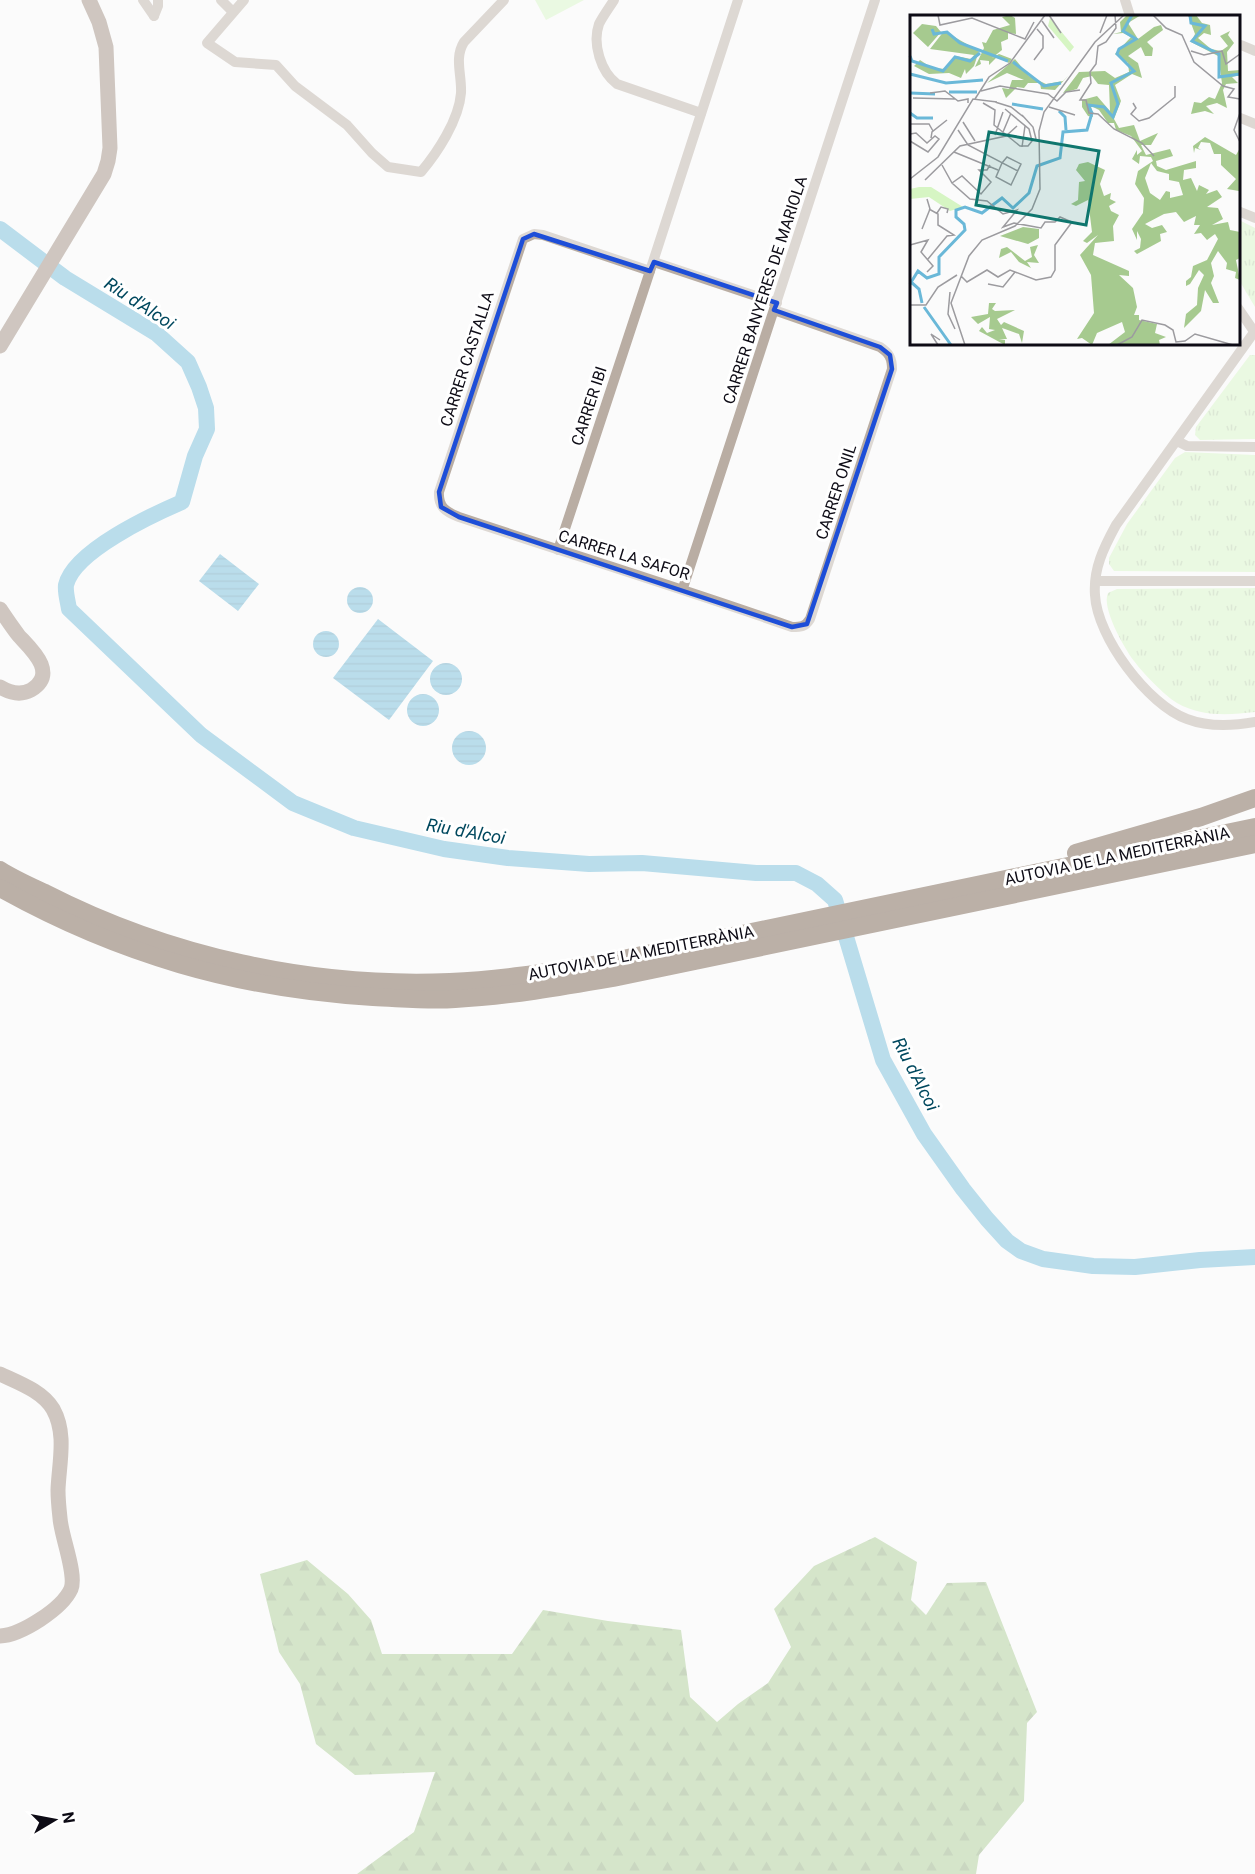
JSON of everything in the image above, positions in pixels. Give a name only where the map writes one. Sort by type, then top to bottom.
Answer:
[{"type":"highway","points":[[1048,873],[1255,798]]},
{"type":"highway","name":"AUTOVIA DE LA MEDITERRÀNIA","points":[[0,870],[93,916],[134,932],[221,959],[270,969],[476,998],[553,989],[613,978],[1048,873],[1255,827]]},
{"type":"highway","name":"AUTOVIA DE LA MEDITERRÀNIA","points":[[0,888],[97,935],[135,951],[194,970],[261,985],[329,994],[419,991],[450,982],[514,977],[599,964],[928,895],[972,879],[1048,873],[1255,844]]},
{"type":"street","points":[[0,346],[104,174],[109,155],[106,47],[99,22],[89,0]]},
{"type":"street","points":[[143,0],[154,16],[158,0]]},
{"type":"street","points":[[221,0],[233,12]]},
{"type":"street","points":[[244,0],[207,43],[235,62],[276,65],[296,86],[348,125],[372,153],[388,167],[420,172],[440,148],[457,110],[461,93],[460,47],[504,0]]},
{"type":"street","points":[[614,0],[599,25],[597,42],[598,52],[610,79],[617,84],[701,113]]},
{"type":"street","name":"CARRER IBI","points":[[558,550],[738,0]]},
{"type":"street","name":"CARRER BANYERES DE MARIOLA","points":[[683,588],[876,0]]},
{"type":"street","points":[[1125,0],[1130,15]]},
{"type":"street","points":[[1241,45],[1255,51]]},
{"type":"street","points":[[1240,117],[1255,124]]},
{"type":"street","points":[[1240,211],[1255,218]]},
{"type":"street","name":"CARRER CASTALLA","points":[[438,500],[523,239],[534,234],[543,235],[652,267]]},
{"type":"street","points":[[652,267],[775,307]]},
{"type":"street","name":"CARRER ONIL","points":[[775,307],[880,347],[890,355],[892,369],[807,624]]},
{"type":"street","points":[[1240,310],[1255,332],[1116,525],[1104,546],[1098,563],[1095,595],[1111,642],[1132,674],[1176,715],[1205,724],[1227,725],[1255,722]]},
{"type":"street","points":[[1177,441],[1187,446],[1255,447]]},
{"type":"street","name":"CARRER LA SAFOR","points":[[438,500],[447,512],[558,550],[683,588],[792,627],[807,624]]},
{"type":"street","points":[[1096,581],[1255,580]]},
{"type":"street","points":[[0,609],[18,635],[36,654],[42,668],[41,678],[31,690],[16,693],[0,687]]},
{"type":"street","points":[[0,1374],[37,1393],[46,1401],[58,1421],[62,1443],[58,1491],[60,1521],[72,1571],[72,1581],[71,1590],[59,1604],[32,1625],[13,1634],[0,1636]]},
{"type":"highlighted area","points":[[534,234],[650,271],[654,262],[777,303],[774,310],[880,347],[890,355],[892,369],[807,624],[792,627],[459,517],[441,507],[439,492],[523,239]]},
{"type":"green space","points":[[535,0],[584,0],[546,20]]},
{"type":"green space","points":[[1240,220],[1255,228],[1255,307],[1240,282]]},
{"type":"green space","points":[[1250,355],[1255,355],[1255,439],[1200,440],[1195,435],[1196,427]]},
{"type":"green space","points":[[1185,452],[1255,455],[1255,572],[1114,571],[1109,564],[1109,558],[1127,524],[1175,458]]},
{"type":"green space","points":[[1255,588],[1255,712],[1235,714],[1196,711],[1186,708],[1166,695],[1130,655],[1115,627],[1107,599],[1108,593],[1117,589]]},
{"type":"green space","points":[[875,1537],[917,1562],[911,1600],[926,1615],[947,1583],[986,1582],[1037,1712],[1027,1723],[1024,1801],[979,1855],[976,1874],[357,1874],[414,1832],[435,1772],[355,1775],[316,1744],[300,1684],[279,1652],[260,1574],[307,1560],[348,1594],[371,1620],[382,1654],[512,1654],[543,1610],[681,1630],[690,1697],[717,1722],[768,1683],[791,1647],[774,1609],[814,1566]]},
{"type":"water","points":[[220,554],[259,584],[238,611],[199,581]]},
{"type":"water","points":[[360,587],[369,591],[373,600],[369,609],[360,613],[351,609],[347,600],[351,591]]},
{"type":"water","points":[[378,619],[433,661],[389,720],[333,678]]},
{"type":"water","points":[[326,631],[335,635],[339,644],[335,653],[326,657],[317,653],[313,644],[317,635]]},
{"type":"water","points":[[446,663],[457,668],[462,679],[457,690],[446,695],[435,690],[430,679],[435,668]]},
{"type":"water","points":[[423,694],[435,698],[439,710],[435,722],[423,726],[411,722],[407,710],[411,698]]},
{"type":"water","points":[[469,731],[481,736],[486,748],[481,760],[469,765],[457,760],[452,748],[457,736]]},
{"type":"waterway","name":"Riu d'Alcoi","points":[[0,229],[65,278],[157,334],[188,362],[199,387],[206,408],[207,429],[195,456],[182,502],[134,525],[98,547],[72,572],[66,585],[66,594],[69,609],[201,735],[293,803],[354,828],[444,849],[508,858],[589,864],[642,863],[756,873],[796,873],[817,884],[835,900],[883,1060],[924,1134],[963,1189],[1007,1241],[1021,1251],[1043,1259],[1093,1266],[1135,1267],[1255,1257]]}]
